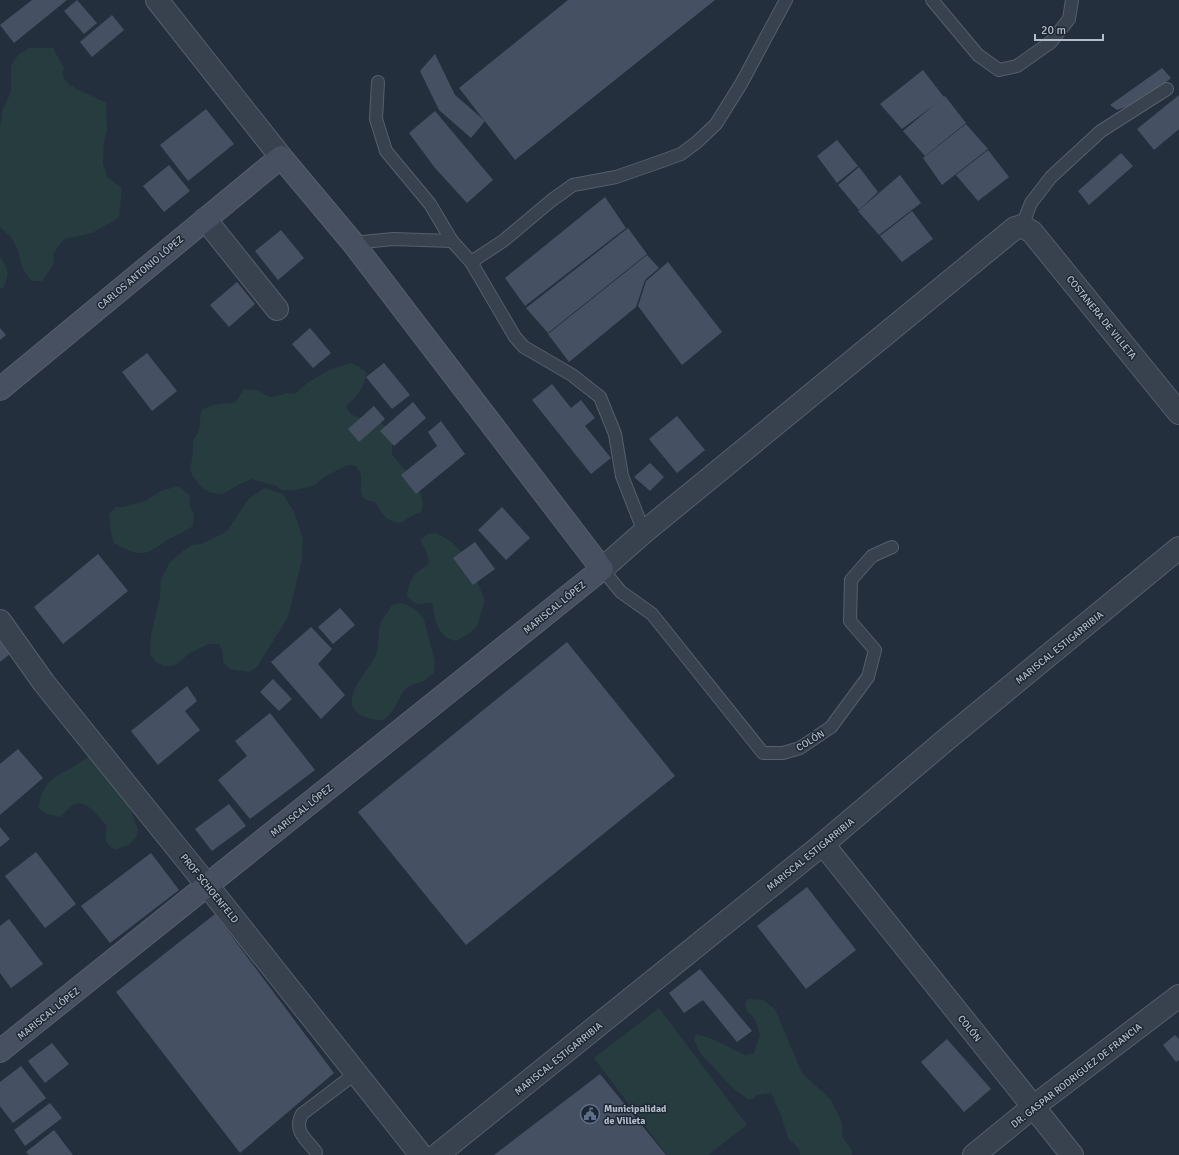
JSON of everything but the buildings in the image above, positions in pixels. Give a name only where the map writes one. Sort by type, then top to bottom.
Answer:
[{"type":"main road","name":"CARLOS ANTONIO LÓPEZ","points":[[0,388],[281,156]]},
{"type":"main road","points":[[281,156],[353,243],[602,569]]},
{"type":"main road","name":"MARISCAL LÓPEZ","points":[[0,1051],[602,569]]},
{"type":"street","points":[[157,0],[281,156]]},
{"type":"street","points":[[205,219],[277,309]]},
{"type":"street","points":[[602,569],[644,532],[1015,228],[1022,226]]},
{"type":"street","name":"COSTANERA DE VILLETA","points":[[1022,226],[1032,232],[1179,413]]},
{"type":"street","name":"MARISCAL ESTIGARRIBIA","points":[[437,1155],[823,844],[948,738],[1179,548]]},
{"type":"street","name":"PROF SCHOENFELD","points":[[0,621],[44,683],[207,885],[421,1155]]},
{"type":"street","name":"COLÓN","points":[[823,844],[1072,1155]]},
{"type":"street","name":"DR. GASPAR RODRIGUEZ DE FRANCIA","points":[[974,1155],[1033,1107],[1179,996]]},
{"type":"lane","points":[[471,262],[503,242],[552,200],[573,185],[616,177],[681,154],[697,142],[716,124],[741,84],[786,0]]},
{"type":"lane","points":[[932,0],[978,55],[999,70],[1017,66],[1051,42],[1068,19],[1072,0]]},
{"type":"lane","points":[[378,82],[376,119],[386,151],[430,204],[452,241],[471,262],[515,337],[524,348],[572,375],[600,397],[615,434],[622,476],[644,532]]},
{"type":"lane","points":[[1022,226],[1031,203],[1051,177],[1101,131],[1168,90]]},
{"type":"lane","points":[[353,243],[393,239],[452,241]]},
{"type":"lane","name":"COLÓN","points":[[602,569],[621,592],[652,614],[763,753],[783,752],[800,748],[831,727],[868,677],[875,650],[850,621],[851,580],[872,556],[892,547]]},
{"type":"lane","points":[[316,1152],[299,1130],[299,1121],[302,1114],[356,1073]]},
{"type":"green space","points":[[29,48],[53,48],[64,68],[62,75],[69,85],[106,103],[107,130],[104,142],[103,164],[108,178],[122,188],[119,218],[92,233],[64,239],[53,254],[54,264],[42,281],[31,281],[22,268],[18,250],[11,237],[0,227],[0,125],[2,111],[11,92],[11,66],[18,55]]},
{"type":"green space","points":[[0,257],[7,269],[8,275],[3,288],[0,289]]},
{"type":"green space","points":[[351,363],[367,373],[360,392],[346,406],[355,416],[376,420],[392,431],[392,454],[414,480],[418,488],[423,504],[421,512],[413,515],[401,523],[391,521],[385,517],[375,502],[363,497],[361,493],[360,473],[353,465],[345,466],[324,477],[315,485],[296,490],[281,490],[277,486],[251,479],[223,494],[211,493],[201,487],[190,470],[193,454],[193,441],[199,430],[201,411],[209,406],[236,402],[244,389],[257,390],[270,397],[286,393],[296,393],[307,383],[329,370]]},
{"type":"green space","points":[[178,486],[189,495],[190,506],[194,515],[193,526],[144,553],[132,552],[114,543],[111,533],[109,514],[116,507],[123,507],[145,501],[161,491]]},
{"type":"green space","points":[[265,488],[283,494],[293,510],[303,538],[302,560],[288,617],[257,667],[249,672],[230,669],[223,662],[223,653],[219,644],[209,644],[200,648],[190,653],[174,666],[164,666],[156,662],[150,654],[151,635],[160,597],[161,579],[170,562],[192,545],[201,544],[227,531],[249,498]]},
{"type":"green space","points":[[436,533],[453,543],[465,557],[484,598],[484,603],[477,626],[470,633],[456,641],[449,639],[441,632],[436,622],[432,603],[417,604],[407,596],[409,585],[413,577],[429,564],[427,553],[420,540],[428,534]]},
{"type":"green space","points":[[402,603],[414,609],[424,620],[435,661],[434,673],[427,679],[411,685],[406,689],[385,719],[371,719],[361,715],[354,709],[352,702],[353,694],[356,686],[376,655],[381,622],[393,604]]},
{"type":"green space","points":[[92,755],[129,804],[138,830],[136,837],[130,844],[115,850],[108,845],[106,840],[107,826],[91,809],[86,806],[77,804],[72,806],[60,817],[47,814],[38,808],[43,792],[53,778],[76,766]]},
{"type":"green space","points":[[748,999],[763,1000],[775,1009],[802,1073],[831,1100],[842,1123],[842,1136],[852,1151],[852,1155],[800,1155],[799,1149],[788,1138],[782,1118],[771,1093],[758,1095],[753,1099],[747,1099],[733,1088],[701,1054],[694,1040],[696,1034],[715,1040],[745,1055],[754,1053],[760,1035],[755,1019],[747,1011],[745,1004]]},
{"type":"green space","points":[[659,1008],[747,1125],[708,1155],[667,1155],[594,1058]]},
{"type":"place","name":"Municipalidad de Villeta","points":[[590,1114]]}]
